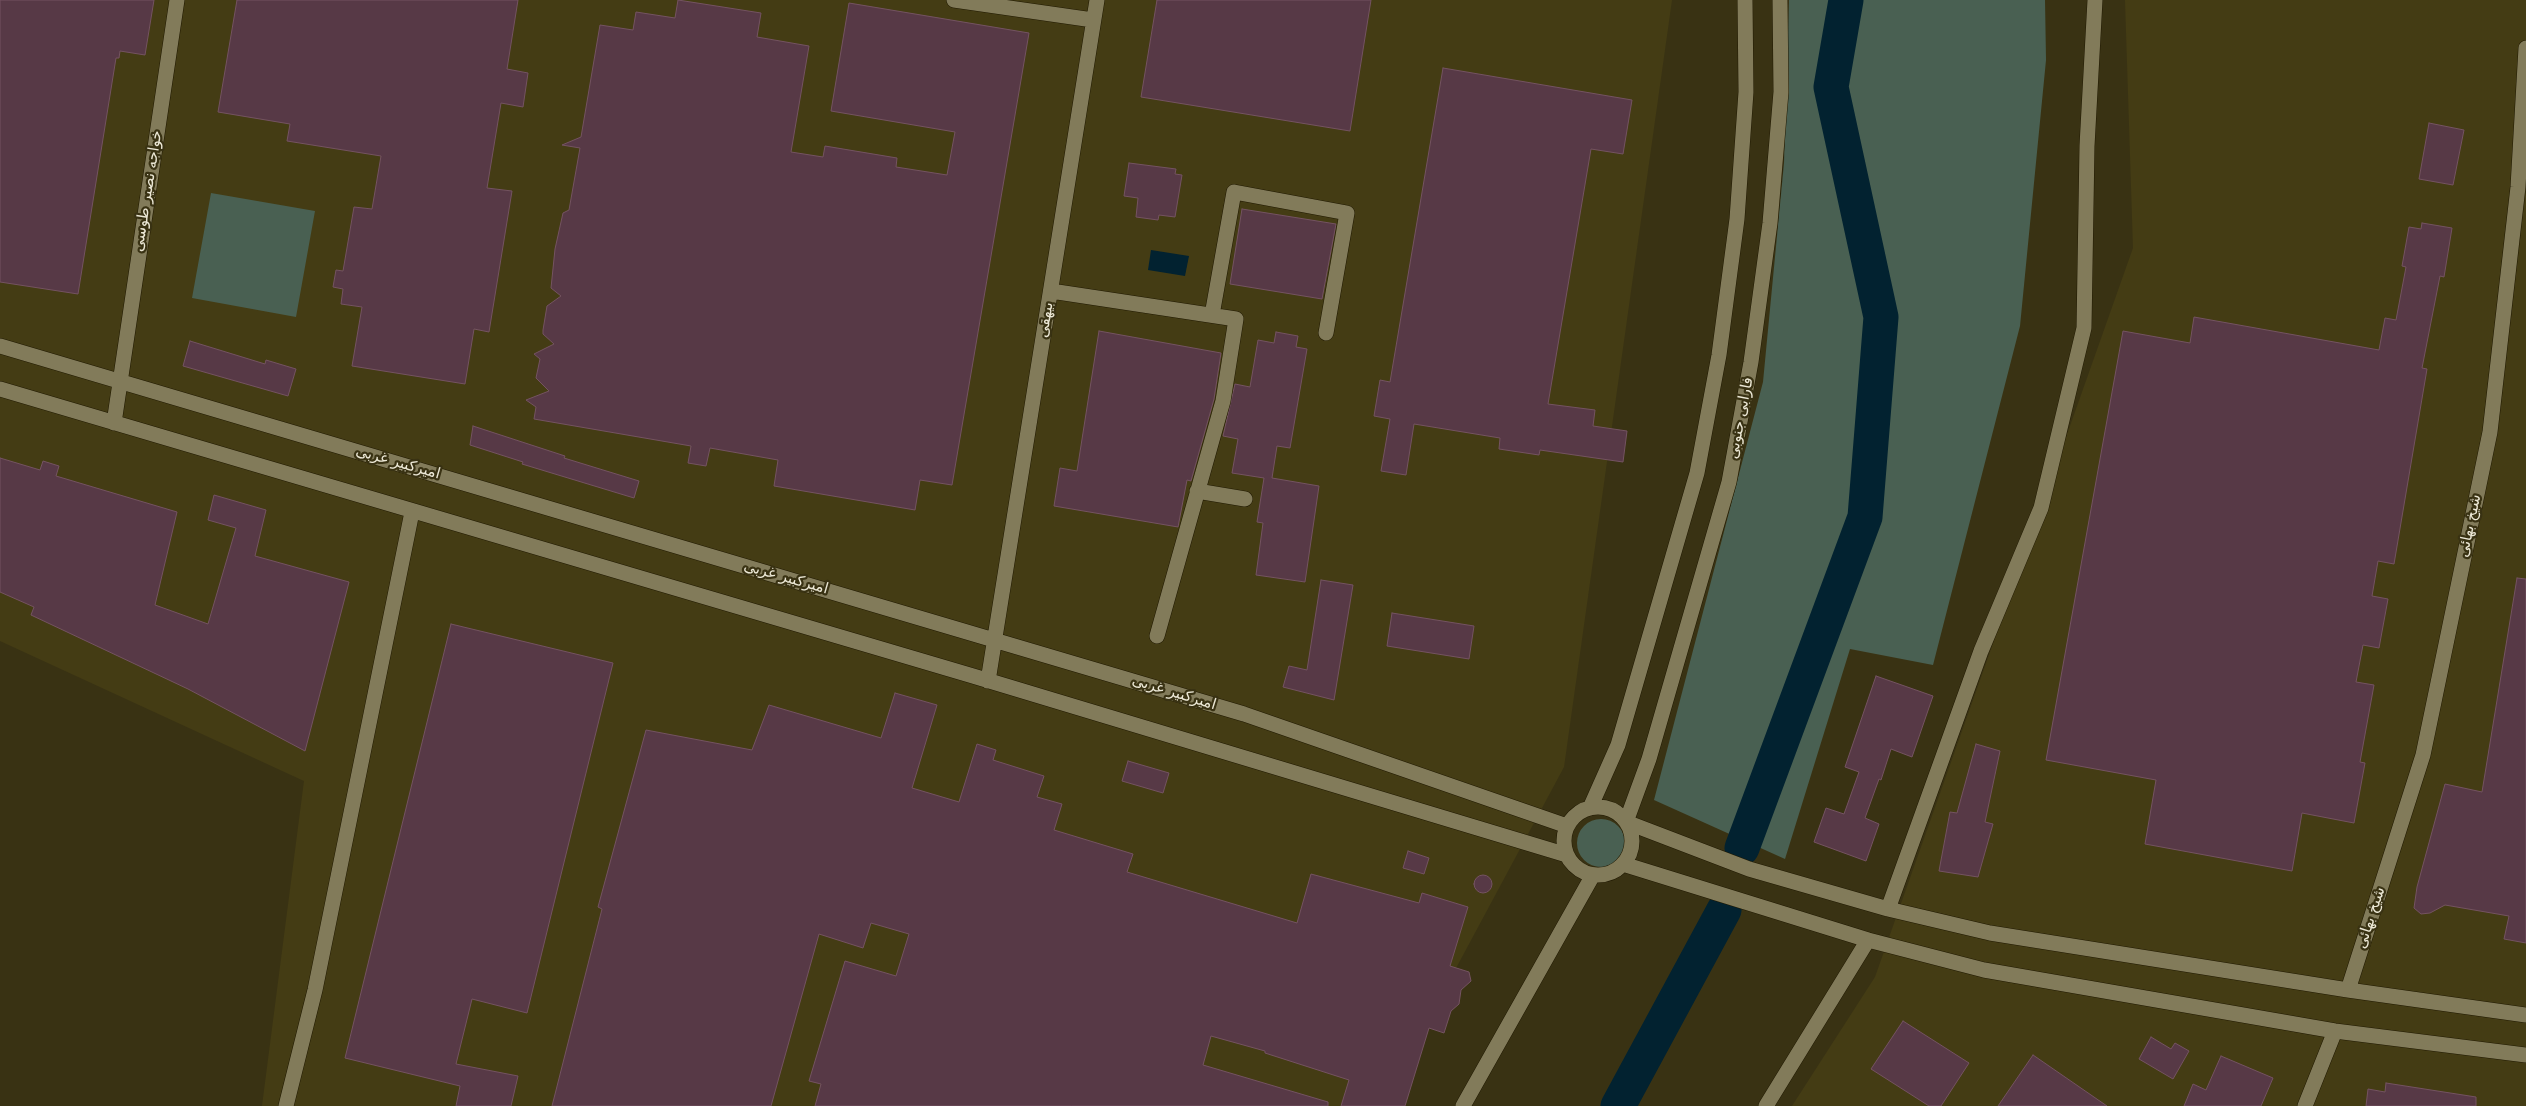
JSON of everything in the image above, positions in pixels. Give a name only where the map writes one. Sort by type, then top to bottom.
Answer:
[{"type":"street","name":"خواجه نصیر طوسی","points":[[114,423],[177,0]]},
{"type":"street","points":[[954,0],[1093,20]]},
{"type":"street","name":"بیهقی","points":[[988,681],[1097,0]]},
{"type":"street","points":[[1590,808],[1618,745],[1701,455],[1720,355],[1737,219],[1746,92],[1745,0]]},
{"type":"street","name":"فارابی جنوبی","points":[[1626,822],[1649,759],[1729,482],[1744,399],[1770,222],[1781,92],[1780,0]]},
{"type":"street","points":[[1888,909],[1981,651],[2041,508],[2084,328],[2087,146],[2096,0]]},
{"type":"street","name":"شیخ بهائی","points":[[2348,990],[2423,755],[2490,432],[2518,186],[2526,48]]},
{"type":"street","points":[[1212,315],[1234,192],[1347,213],[1326,333]]},
{"type":"street","points":[[1051,291],[1236,319],[1223,401],[1157,636]]},
{"type":"street","name":"امیرکبیر غربی","points":[[0,346],[1244,714],[1567,826]]},
{"type":"street","points":[[0,389],[988,681],[1567,855]]},
{"type":"street","points":[[1198,491],[1245,499]]},
{"type":"street","points":[[286,1106],[315,990],[412,512]]},
{"type":"street","points":[[1626,822],[1631,832],[1632,843],[1629,854],[1623,864],[1615,871],[1593,875],[1577,868],[1567,855],[1564,836],[1567,826],[1573,818],[1590,808],[1610,809],[1626,822],[1748,869],[1888,909],[1990,934],[2348,990],[2526,1015]]},
{"type":"street","points":[[1623,864],[1868,940],[1984,970],[2334,1031],[2526,1055]]},
{"type":"street","points":[[1463,1106],[1593,875]]},
{"type":"street","points":[[1766,1106],[1868,940]]},
{"type":"street","points":[[2305,1106],[2334,1031]]},
{"type":"shaded area","points":[[0,0],[1672,0],[1564,767],[1382,1106],[262,1106],[304,781],[0,641]]},
{"type":"shaded area","points":[[2125,0],[2526,0],[2526,1106],[1792,1106],[1875,977],[2133,248]]},
{"type":"green space","points":[[1789,0],[2045,0],[2046,60],[2020,326],[1933,665],[1850,649],[1785,859],[1654,800],[1763,382],[1784,163]]},
{"type":"green space","points":[[211,193],[315,211],[296,317],[192,298]]},
{"type":"green space","points":[[1601,819],[1610,821],[1618,826],[1623,834],[1625,843],[1623,852],[1618,860],[1610,865],[1601,867],[1592,865],[1584,860],[1579,852],[1577,843],[1579,834],[1584,826],[1592,821]]},
{"type":"water","points":[[1151,250],[1189,256],[1185,276],[1148,270]]},
{"type":"building","points":[[0,0],[154,0],[145,55],[120,51],[119,58],[116,58],[78,294],[0,282]]},
{"type":"building","points":[[237,0],[518,0],[507,69],[528,73],[523,107],[501,103],[487,188],[512,191],[489,332],[474,329],[465,384],[352,366],[362,307],[341,304],[343,289],[333,287],[336,270],[343,271],[354,207],[372,209],[381,156],[287,141],[290,124],[218,112]]},
{"type":"building","points":[[678,0],[761,13],[757,37],[809,46],[791,152],[823,157],[825,146],[897,158],[896,167],[947,175],[955,132],[831,111],[849,3],[1029,33],[952,485],[920,480],[915,510],[774,486],[778,460],[710,448],[706,466],[688,463],[691,446],[534,419],[536,407],[526,400],[549,391],[536,378],[540,359],[534,354],[554,344],[543,334],[543,330],[547,306],[561,296],[551,288],[555,249],[563,213],[569,210],[580,148],[562,145],[581,137],[600,25],[633,30],[636,12],[675,18]]},
{"type":"building","points":[[1157,0],[1371,0],[1350,131],[1141,97]]},
{"type":"building","points":[[1443,68],[1632,100],[1623,154],[1591,149],[1548,404],[1595,410],[1593,426],[1627,431],[1623,462],[1540,450],[1539,455],[1499,449],[1500,438],[1414,424],[1406,475],[1381,471],[1390,419],[1374,416],[1380,380],[1390,382]]},
{"type":"building","points":[[2429,123],[2464,130],[2453,185],[2419,179]]},
{"type":"building","points":[[1129,163],[1176,169],[1175,174],[1182,175],[1175,217],[1159,215],[1158,220],[1136,217],[1138,198],[1124,196]]},
{"type":"building","points":[[1242,209],[1336,224],[1322,299],[1230,284]]},
{"type":"building","points":[[2422,223],[2452,228],[2444,277],[2440,276],[2422,368],[2427,369],[2394,564],[2378,561],[2372,596],[2388,599],[2379,648],[2363,645],[2356,682],[2374,685],[2360,762],[2365,763],[2354,823],[2302,813],[2292,871],[2145,844],[2156,780],[2046,760],[2123,331],[2190,343],[2194,317],[2379,350],[2385,318],[2396,320],[2406,267],[2402,266],[2409,227],[2421,229]]},
{"type":"building","points":[[1099,331],[1221,353],[1214,399],[1191,481],[1187,480],[1178,527],[1054,506],[1060,468],[1077,471]]},
{"type":"building","points":[[1276,332],[1298,336],[1296,347],[1307,349],[1290,448],[1277,446],[1272,478],[1319,486],[1305,582],[1256,575],[1263,523],[1257,522],[1264,478],[1232,473],[1238,439],[1223,436],[1235,384],[1250,387],[1258,340],[1274,343]]},
{"type":"building","points":[[190,341],[265,364],[266,360],[296,369],[288,396],[183,366]]},
{"type":"building","points":[[473,426],[565,456],[564,458],[639,481],[634,498],[522,464],[523,462],[470,445]]},
{"type":"building","points":[[0,458],[40,470],[43,461],[59,466],[56,476],[177,512],[155,605],[208,624],[236,528],[208,520],[214,495],[266,510],[255,556],[349,582],[305,751],[188,689],[31,615],[34,607],[0,592]]},
{"type":"building","points":[[2517,578],[2526,579],[2526,943],[2504,939],[2509,916],[2445,905],[2430,913],[2421,914],[2414,908],[2417,887],[2445,784],[2482,792]]},
{"type":"building","points":[[1321,580],[1353,585],[1334,700],[1283,687],[1289,666],[1307,670]]},
{"type":"building","points":[[1392,613],[1474,626],[1469,659],[1387,646]]},
{"type":"building","points":[[451,624],[613,663],[527,1013],[472,999],[456,1064],[518,1076],[511,1106],[456,1106],[460,1086],[345,1058]]},
{"type":"building","points":[[1876,676],[1933,696],[1912,757],[1891,749],[1881,780],[1879,779],[1865,818],[1879,824],[1866,861],[1814,842],[1826,808],[1844,814],[1859,772],[1845,767]]},
{"type":"building","points":[[895,693],[937,705],[912,788],[959,802],[977,744],[996,750],[993,760],[1044,776],[1037,797],[1062,804],[1054,830],[1133,854],[1127,872],[1297,923],[1311,874],[1419,903],[1422,893],[1468,907],[1450,966],[1469,972],[1471,981],[1461,990],[1459,1004],[1451,1011],[1444,1033],[1429,1028],[1405,1106],[1341,1106],[1349,1080],[1265,1053],[1265,1051],[1211,1036],[1203,1065],[1328,1102],[1328,1106],[815,1106],[821,1084],[809,1081],[845,961],[896,976],[909,934],[871,923],[863,948],[819,934],[771,1106],[552,1106],[602,909],[598,907],[646,730],[752,750],[769,705],[881,738]]},
{"type":"building","points":[[1976,744],[2000,751],[1985,822],[1993,824],[1978,877],[1939,871],[1950,812],[1957,813]]},
{"type":"building","points":[[1128,761],[1169,773],[1163,793],[1122,781]]},
{"type":"building","points":[[1408,851],[1429,858],[1424,874],[1403,868]]},
{"type":"building","points":[[1483,875],[1489,878],[1492,884],[1489,890],[1483,893],[1477,890],[1474,884],[1477,878]]},
{"type":"building","points":[[1903,1021],[1969,1063],[1941,1106],[1929,1106],[1871,1069]]},
{"type":"building","points":[[2151,1037],[2171,1049],[2175,1043],[2189,1051],[2173,1079],[2139,1059]]},
{"type":"building","points":[[2033,1055],[2107,1106],[1998,1106]]},
{"type":"building","points":[[2221,1056],[2273,1078],[2261,1106],[2184,1106],[2193,1084],[2206,1090]]},
{"type":"building","points":[[2386,1083],[2476,1097],[2476,1106],[2366,1106],[2368,1089],[2385,1092]]},
{"type":"waterway","points":[[1742,848],[1865,517],[1881,317],[1831,87],[1846,0]]},
{"type":"waterway","points":[[1618,1106],[1724,910]]}]
